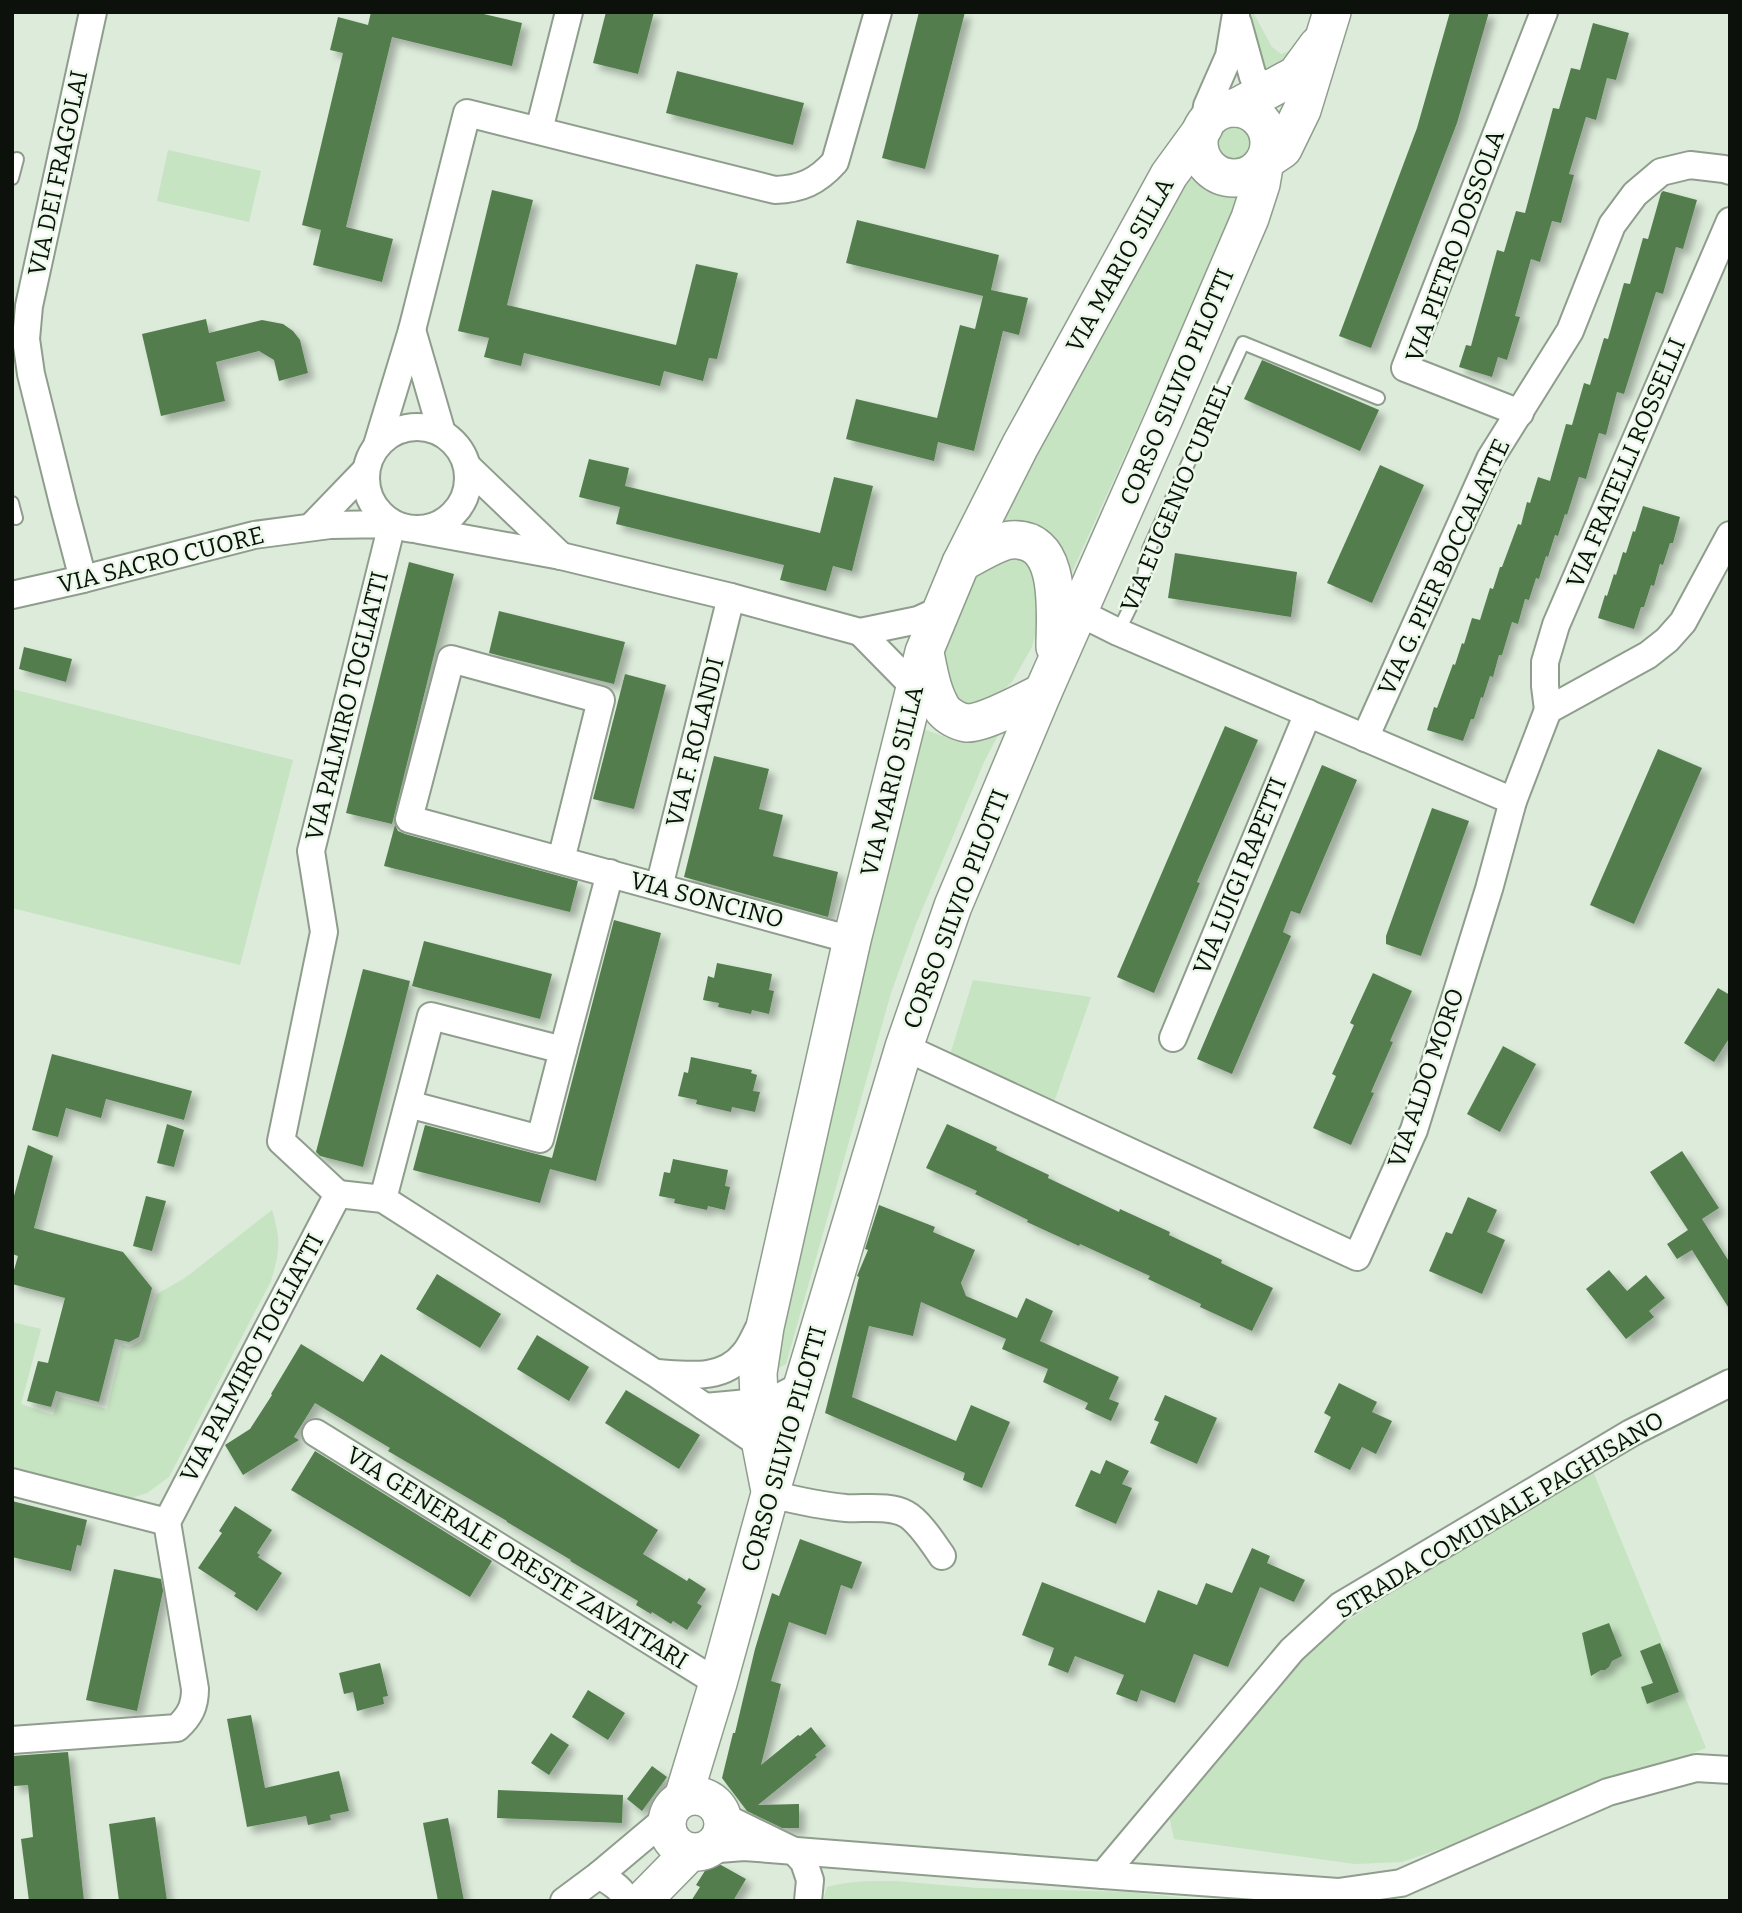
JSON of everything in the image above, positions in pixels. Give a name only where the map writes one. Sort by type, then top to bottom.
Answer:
[{"type":"street","name":"VIA DEI FRAGOLAI","points":[[83,579],[40,411],[26,339],[29,306],[93,12]]},
{"type":"street","points":[[539,130],[569,12]]},
{"type":"street","points":[[311,527],[366,470],[377,445],[412,330],[467,113],[775,191],[791,190],[823,176],[835,162],[878,12]]},
{"type":"street","name":"VIA PIETRO DOSSOLA","points":[[1520,413],[1405,368],[1544,12]]},
{"type":"street","points":[[1236,13],[1254,77],[1273,89]]},
{"type":"street","points":[[1236,13],[1229,56],[1207,106],[1199,141],[1204,161],[1219,175],[1229,178],[1250,175],[1283,149],[1302,110],[1329,22]]},
{"type":"street","points":[[1204,127],[1215,114],[1235,108],[1296,75],[1329,22]]},
{"type":"street","name":"CORSO SILVIO PILOTTI","points":[[1066,601],[1165,416],[1250,218],[1261,184],[1269,141],[1262,121],[1254,114],[1235,108]]},
{"type":"street","name":"VIA MARIO SILLA","points":[[770,1494],[761,1445],[758,1373],[768,1311],[852,940],[925,652],[961,563],[1020,446],[1169,175],[1204,127]]},
{"type":"street","name":"VIA G. PIER BOCCALATTE","points":[[1365,738],[1490,459],[1570,331],[1612,225],[1635,194],[1661,173],[1690,165],[1730,171]]},
{"type":"street","name":"VIA FRATELLI ROSSELLI","points":[[1548,710],[1545,662],[1556,625],[1730,221]]},
{"type":"street","points":[[412,330],[442,433],[462,452],[468,467],[561,556]]},
{"type":"street","points":[[377,445],[394,432],[415,427],[442,433]]},
{"type":"street","points":[[419,530],[448,520],[466,496],[468,467]]},
{"type":"street","points":[[366,470],[368,495],[377,511],[392,524],[561,556],[731,597],[860,632],[918,620],[940,610]]},
{"type":"street","name":"VIA SACRO CUORE","points":[[12,595],[254,535],[330,524],[392,524]]},
{"type":"street","name":"VIA PALMIRO TOGLIATTI","points":[[167,1522],[338,1194],[281,1141],[324,932],[311,851],[392,524]]},
{"type":"street","points":[[1548,710],[1648,655],[1667,640],[1683,622],[1730,535]]},
{"type":"street","points":[[925,652],[936,695],[944,712],[955,720],[967,723],[984,719],[1049,677],[1066,601],[1049,561],[1039,549],[1028,542],[1012,540],[1000,542],[961,563]]},
{"type":"street","name":"VIA F. ROLANDI","points":[[659,887],[731,597]]},
{"type":"street","name":"VIA EUGENIO CURIEL","points":[[1066,601],[1118,632],[1513,801]]},
{"type":"street","points":[[860,632],[915,688]]},
{"type":"street","name":"VIA SONCINO","points":[[561,860],[601,700],[451,659],[409,819],[852,940]]},
{"type":"street","name":"CORSO SILVIO PILOTTI","points":[[690,1826],[718,1683],[770,1494],[904,1046],[953,906],[1049,677]]},
{"type":"street","name":"VIA ALDO MORO","points":[[904,1046],[1357,1257],[1414,1130],[1485,902],[1513,801],[1548,710]]},
{"type":"street","name":"VIA LUIGI RAPETTI","points":[[1173,1038],[1308,713]]},
{"type":"street","points":[[408,1104],[540,1139],[610,873]]},
{"type":"street","points":[[383,1199],[431,1016],[562,1050]]},
{"type":"street","points":[[338,1194],[383,1199],[655,1373],[761,1445]]},
{"type":"street","points":[[655,1373],[699,1376],[725,1369],[744,1355],[768,1311]]},
{"type":"street","name":"STRADA COMUNALE PAGHISANO","points":[[1103,1875],[1292,1650],[1340,1606],[1631,1433],[1730,1383]]},
{"type":"street","points":[[705,1407],[759,1402],[779,1397],[802,1385]]},
{"type":"street","name":"VIA GENERALE ORESTE ZAVATTARI","points":[[316,1433],[718,1683]]},
{"type":"street","points":[[12,1482],[167,1522],[195,1689],[195,1704],[188,1718],[177,1728],[12,1740]]},
{"type":"street","points":[[770,1494],[845,1508],[904,1512],[913,1518],[942,1556]]},
{"type":"street","points":[[690,1826],[744,1847],[1338,1892],[1404,1892],[1608,1792],[1696,1768],[1730,1770]]},
{"type":"street","points":[[643,1901],[690,1826]]},
{"type":"street","points":[[564,1901],[599,1875],[690,1826],[794,1851],[804,1862],[810,1880],[808,1901]]},
{"type":"street","points":[[599,1875],[615,1884],[627,1901]]},
{"type":"lane","points":[[12,178],[17,159]]},
{"type":"lane","name":"VIA EUGENIO CURIEL","points":[[1118,632],[1143,581],[1149,549],[1243,343],[1378,398]]},
{"type":"lane","points":[[12,503],[16,518]]},
{"type":"green space","points":[[1253,12],[1272,47],[1281,54],[1298,48],[1292,59],[1266,77],[1254,44],[1248,13]]},
{"type":"green space","points":[[1233,117],[1250,124],[1257,141],[1250,158],[1233,165],[1216,158],[1209,141],[1216,124]]},
{"type":"green space","points":[[168,150],[261,171],[249,222],[157,201]]},
{"type":"green space","points":[[1191,155],[1208,176],[1224,187],[1237,187],[1248,183],[1066,585],[985,532]]},
{"type":"green space","points":[[1029,556],[1042,611],[1032,647],[1012,682],[998,695],[983,705],[963,707],[953,700],[943,667],[943,634],[983,561]]},
{"type":"green space","points":[[12,689],[293,760],[240,965],[12,908]]},
{"type":"green space","points":[[1006,720],[984,762],[916,924],[891,993],[786,1364],[766,1376],[915,735],[923,729],[956,741],[984,733]]},
{"type":"green space","points":[[973,980],[1091,997],[1054,1102],[949,1058]]},
{"type":"green space","points":[[272,1210],[278,1246],[271,1281],[169,1477],[147,1493],[131,1498],[12,1467],[12,1322],[41,1329],[21,1404],[53,1415],[59,1397],[107,1409],[122,1345],[130,1347],[141,1341],[157,1294],[185,1278]]},
{"type":"green space","points":[[1592,1469],[1706,1748],[1489,1832],[1402,1862],[1355,1864],[1174,1839],[1169,1815],[1304,1655],[1339,1626]]},
{"type":"green space","points":[[895,1881],[977,1888],[1129,1892],[1214,1901],[823,1901],[827,1887],[852,1882]]},
{"type":"building","points":[[371,12],[475,12],[522,23],[512,66],[392,37],[346,227],[393,239],[382,282],[313,265],[321,230],[302,225],[343,53],[330,50],[338,17],[368,25]]},
{"type":"building","points":[[606,12],[654,12],[638,74],[593,63]]},
{"type":"building","points":[[919,12],[965,12],[925,169],[882,158]]},
{"type":"building","points":[[1450,12],[1489,12],[1457,123],[1371,348],[1339,336],[1417,128]]},
{"type":"building","points":[[1593,23],[1629,33],[1616,80],[1607,78],[1596,120],[1586,117],[1569,174],[1574,175],[1561,223],[1552,221],[1540,262],[1531,259],[1515,316],[1520,317],[1507,360],[1498,357],[1492,377],[1459,367],[1466,345],[1471,346],[1497,250],[1504,252],[1516,211],[1525,213],[1553,108],[1559,109],[1571,68],[1580,70]]},
{"type":"building","points":[[677,71],[804,103],[793,145],[666,113]]},
{"type":"building","points":[[492,190],[533,200],[507,305],[676,345],[696,264],[738,273],[717,359],[709,358],[703,381],[664,371],[660,386],[524,353],[521,366],[484,357],[489,338],[458,331]]},
{"type":"building","points":[[1663,191],[1697,200],[1683,249],[1676,247],[1663,294],[1656,292],[1624,394],[1617,392],[1606,435],[1599,433],[1586,479],[1579,477],[1558,536],[1555,535],[1529,600],[1525,599],[1518,624],[1512,622],[1493,677],[1490,676],[1463,741],[1427,730],[1434,707],[1437,708],[1453,664],[1455,665],[1462,643],[1464,644],[1472,618],[1480,620],[1490,588],[1493,589],[1518,524],[1521,525],[1538,477],[1550,481],[1566,424],[1572,425],[1584,383],[1590,385],[1604,338],[1608,339],[1624,283],[1630,284],[1643,238],[1648,239]]},
{"type":"building","points":[[857,220],[999,255],[991,290],[1028,298],[1019,335],[1003,331],[974,451],[938,442],[934,461],[846,439],[856,399],[937,418],[960,325],[975,329],[983,296],[846,263]]},
{"type":"building","points":[[206,319],[209,333],[262,320],[283,324],[300,340],[308,373],[279,381],[274,360],[259,351],[216,362],[225,401],[161,416],[142,334]]},
{"type":"building","points":[[1262,360],[1379,410],[1360,451],[1244,399]]},
{"type":"building","points":[[589,459],[629,468],[625,486],[820,533],[834,477],[873,486],[852,571],[833,566],[826,591],[780,580],[784,565],[616,524],[620,507],[579,497]]},
{"type":"building","points":[[1380,465],[1424,485],[1372,603],[1327,583]]},
{"type":"building","points":[[1643,506],[1680,517],[1673,543],[1670,543],[1663,565],[1660,564],[1654,586],[1651,585],[1634,629],[1598,618],[1623,552],[1626,553],[1633,531],[1635,532]]},
{"type":"building","points":[[1175,553],[1297,572],[1291,617],[1168,598]]},
{"type":"building","points":[[409,562],[454,574],[392,824],[346,813]]},
{"type":"building","points":[[499,611],[625,642],[614,684],[489,653]]},
{"type":"building","points":[[24,647],[72,659],[66,682],[19,669]]},
{"type":"building","points":[[625,674],[666,685],[634,809],[593,799]]},
{"type":"building","points":[[1225,726],[1258,740],[1197,882],[1200,883],[1154,993],[1117,977]]},
{"type":"building","points":[[1658,749],[1702,768],[1634,924],[1590,905]]},
{"type":"building","points":[[714,756],[769,769],[759,809],[783,815],[773,856],[838,872],[828,917],[684,877]]},
{"type":"building","points":[[1322,765],[1357,780],[1300,914],[1291,911],[1283,932],[1291,936],[1232,1074],[1197,1059]]},
{"type":"building","points":[[1432,808],[1469,821],[1421,956],[1386,944],[1386,936]]},
{"type":"building","points":[[395,825],[398,831],[405,834],[578,881],[570,912],[384,866]]},
{"type":"building","points":[[614,920],[661,933],[596,1181],[550,1169],[540,1203],[413,1170],[425,1125],[552,1158]]},
{"type":"building","points":[[424,941],[552,974],[540,1019],[412,986]]},
{"type":"building","points":[[717,963],[772,974],[769,990],[774,991],[769,1014],[752,1010],[751,1014],[718,1007],[719,1003],[703,1000],[708,976],[714,978]]},
{"type":"building","points":[[363,969],[410,981],[363,1167],[320,1156],[316,1152]]},
{"type":"building","points":[[1373,973],[1412,991],[1371,1092],[1374,1093],[1351,1145],[1313,1128],[1336,1076],[1332,1074],[1354,1025],[1350,1023]]},
{"type":"building","points":[[1718,988],[1730,995],[1730,1037],[1714,1062],[1684,1043]]},
{"type":"building","points":[[1503,1046],[1536,1064],[1500,1132],[1467,1114]]},
{"type":"building","points":[[52,1054],[192,1091],[184,1120],[106,1099],[101,1118],[66,1108],[58,1137],[32,1130]]},
{"type":"building","points":[[691,1057],[752,1070],[751,1073],[757,1075],[753,1091],[760,1092],[755,1112],[732,1107],[731,1112],[696,1104],[697,1100],[678,1096],[684,1072],[688,1073]]},
{"type":"building","points":[[167,1124],[184,1130],[174,1167],[157,1163]]},
{"type":"building","points":[[947,1124],[997,1147],[996,1150],[1049,1175],[1048,1178],[1119,1212],[1120,1209],[1170,1232],[1169,1235],[1273,1288],[1252,1331],[1148,1279],[1150,1276],[1027,1222],[1028,1220],[975,1194],[977,1191],[926,1168]]},
{"type":"building","points":[[28,1145],[53,1156],[34,1228],[123,1252],[152,1288],[139,1337],[129,1342],[115,1339],[99,1402],[56,1391],[51,1407],[27,1401],[38,1361],[48,1363],[65,1298],[12,1284],[18,1256],[12,1254],[12,1203]]},
{"type":"building","points":[[1682,1151],[1719,1208],[1702,1219],[1730,1263],[1730,1310],[1692,1250],[1677,1259],[1667,1244],[1688,1230],[1650,1172]]},
{"type":"building","points":[[673,1159],[728,1170],[725,1186],[730,1187],[725,1210],[708,1206],[707,1210],[674,1203],[675,1199],[659,1196],[664,1172],[670,1173]]},
{"type":"building","points":[[146,1196],[166,1201],[152,1251],[133,1246]]},
{"type":"building","points":[[1468,1197],[1497,1210],[1487,1232],[1505,1240],[1482,1294],[1429,1271],[1446,1232],[1452,1234]]},
{"type":"building","points":[[879,1205],[935,1227],[933,1232],[975,1250],[961,1283],[966,1296],[1017,1318],[1026,1298],[1053,1311],[1040,1341],[1119,1377],[1109,1399],[1119,1403],[1111,1421],[1085,1409],[1088,1403],[1043,1382],[1048,1369],[1002,1349],[1006,1339],[921,1302],[913,1336],[869,1326],[852,1397],[956,1441],[971,1405],[1010,1422],[982,1488],[963,1480],[965,1473],[825,1413],[859,1277],[857,1276],[868,1250],[865,1249]]},
{"type":"building","points":[[1609,1270],[1627,1291],[1646,1275],[1665,1298],[1649,1311],[1654,1317],[1626,1339],[1586,1289]]},
{"type":"building","points":[[437,1274],[501,1314],[480,1348],[416,1309]]},
{"type":"building","points":[[537,1335],[589,1367],[569,1401],[517,1369]]},
{"type":"building","points":[[301,1344],[363,1382],[381,1354],[658,1530],[643,1554],[687,1581],[689,1578],[706,1589],[697,1603],[702,1606],[687,1630],[636,1605],[638,1601],[388,1451],[390,1448],[315,1403],[294,1437],[299,1440],[243,1475],[225,1445],[250,1429]]},
{"type":"building","points":[[1339,1383],[1377,1402],[1372,1412],[1392,1421],[1376,1454],[1362,1447],[1350,1470],[1314,1452],[1331,1417],[1324,1413]]},
{"type":"building","points":[[626,1390],[700,1435],[679,1469],[605,1423]]},
{"type":"building","points":[[1165,1395],[1217,1418],[1197,1464],[1150,1443],[1159,1422],[1154,1420]]},
{"type":"building","points":[[315,1451],[492,1561],[470,1597],[291,1490]]},
{"type":"building","points":[[1106,1460],[1129,1471],[1122,1484],[1132,1488],[1116,1524],[1075,1506],[1091,1470],[1100,1474]]},
{"type":"building","points":[[12,1501],[87,1520],[71,1571],[12,1557]]},
{"type":"building","points":[[235,1506],[272,1530],[257,1553],[260,1555],[258,1557],[282,1573],[257,1611],[234,1596],[236,1593],[198,1568],[222,1533],[219,1531]]},
{"type":"building","points":[[800,1539],[862,1562],[852,1589],[841,1585],[826,1635],[789,1622],[771,1681],[781,1684],[761,1765],[811,1727],[826,1746],[815,1755],[817,1757],[758,1805],[799,1804],[799,1828],[782,1828],[747,1811],[722,1778],[772,1593],[779,1596]]},
{"type":"building","points":[[1252,1548],[1270,1556],[1267,1563],[1305,1580],[1294,1602],[1260,1587],[1228,1667],[1194,1654],[1175,1703],[1141,1690],[1137,1702],[1116,1694],[1124,1675],[1075,1656],[1068,1673],[1048,1665],[1054,1648],[1022,1635],[1042,1582],[1145,1623],[1158,1590],[1197,1605],[1206,1583],[1232,1593]]},
{"type":"building","points":[[114,1569],[161,1579],[163,1591],[137,1711],[86,1700]]},
{"type":"building","points":[[1609,1623],[1622,1656],[1612,1661],[1605,1670],[1591,1676],[1582,1633]]},
{"type":"building","points":[[1660,1643],[1679,1692],[1647,1704],[1641,1687],[1653,1683],[1640,1651]]},
{"type":"building","points":[[380,1663],[388,1696],[383,1697],[384,1704],[357,1711],[353,1692],[344,1694],[339,1673]]},
{"type":"building","points":[[588,1690],[625,1713],[608,1740],[572,1717]]},
{"type":"building","points":[[251,1715],[265,1788],[339,1771],[349,1811],[330,1815],[331,1820],[308,1825],[306,1816],[247,1827],[227,1719]]},
{"type":"building","points":[[551,1733],[569,1745],[549,1775],[531,1763]]},
{"type":"building","points":[[68,1752],[84,1901],[29,1901],[21,1839],[33,1837],[28,1785],[14,1786],[12,1756]]},
{"type":"building","points":[[652,1766],[667,1777],[642,1811],[627,1799]]},
{"type":"building","points":[[498,1790],[623,1795],[622,1823],[497,1818]]},
{"type":"building","points":[[155,1817],[167,1901],[119,1901],[109,1824]]},
{"type":"building","points":[[448,1818],[464,1901],[438,1901],[423,1823]]},
{"type":"building","points":[[721,1865],[746,1879],[733,1901],[691,1901],[700,1887],[696,1885],[708,1866]]}]
